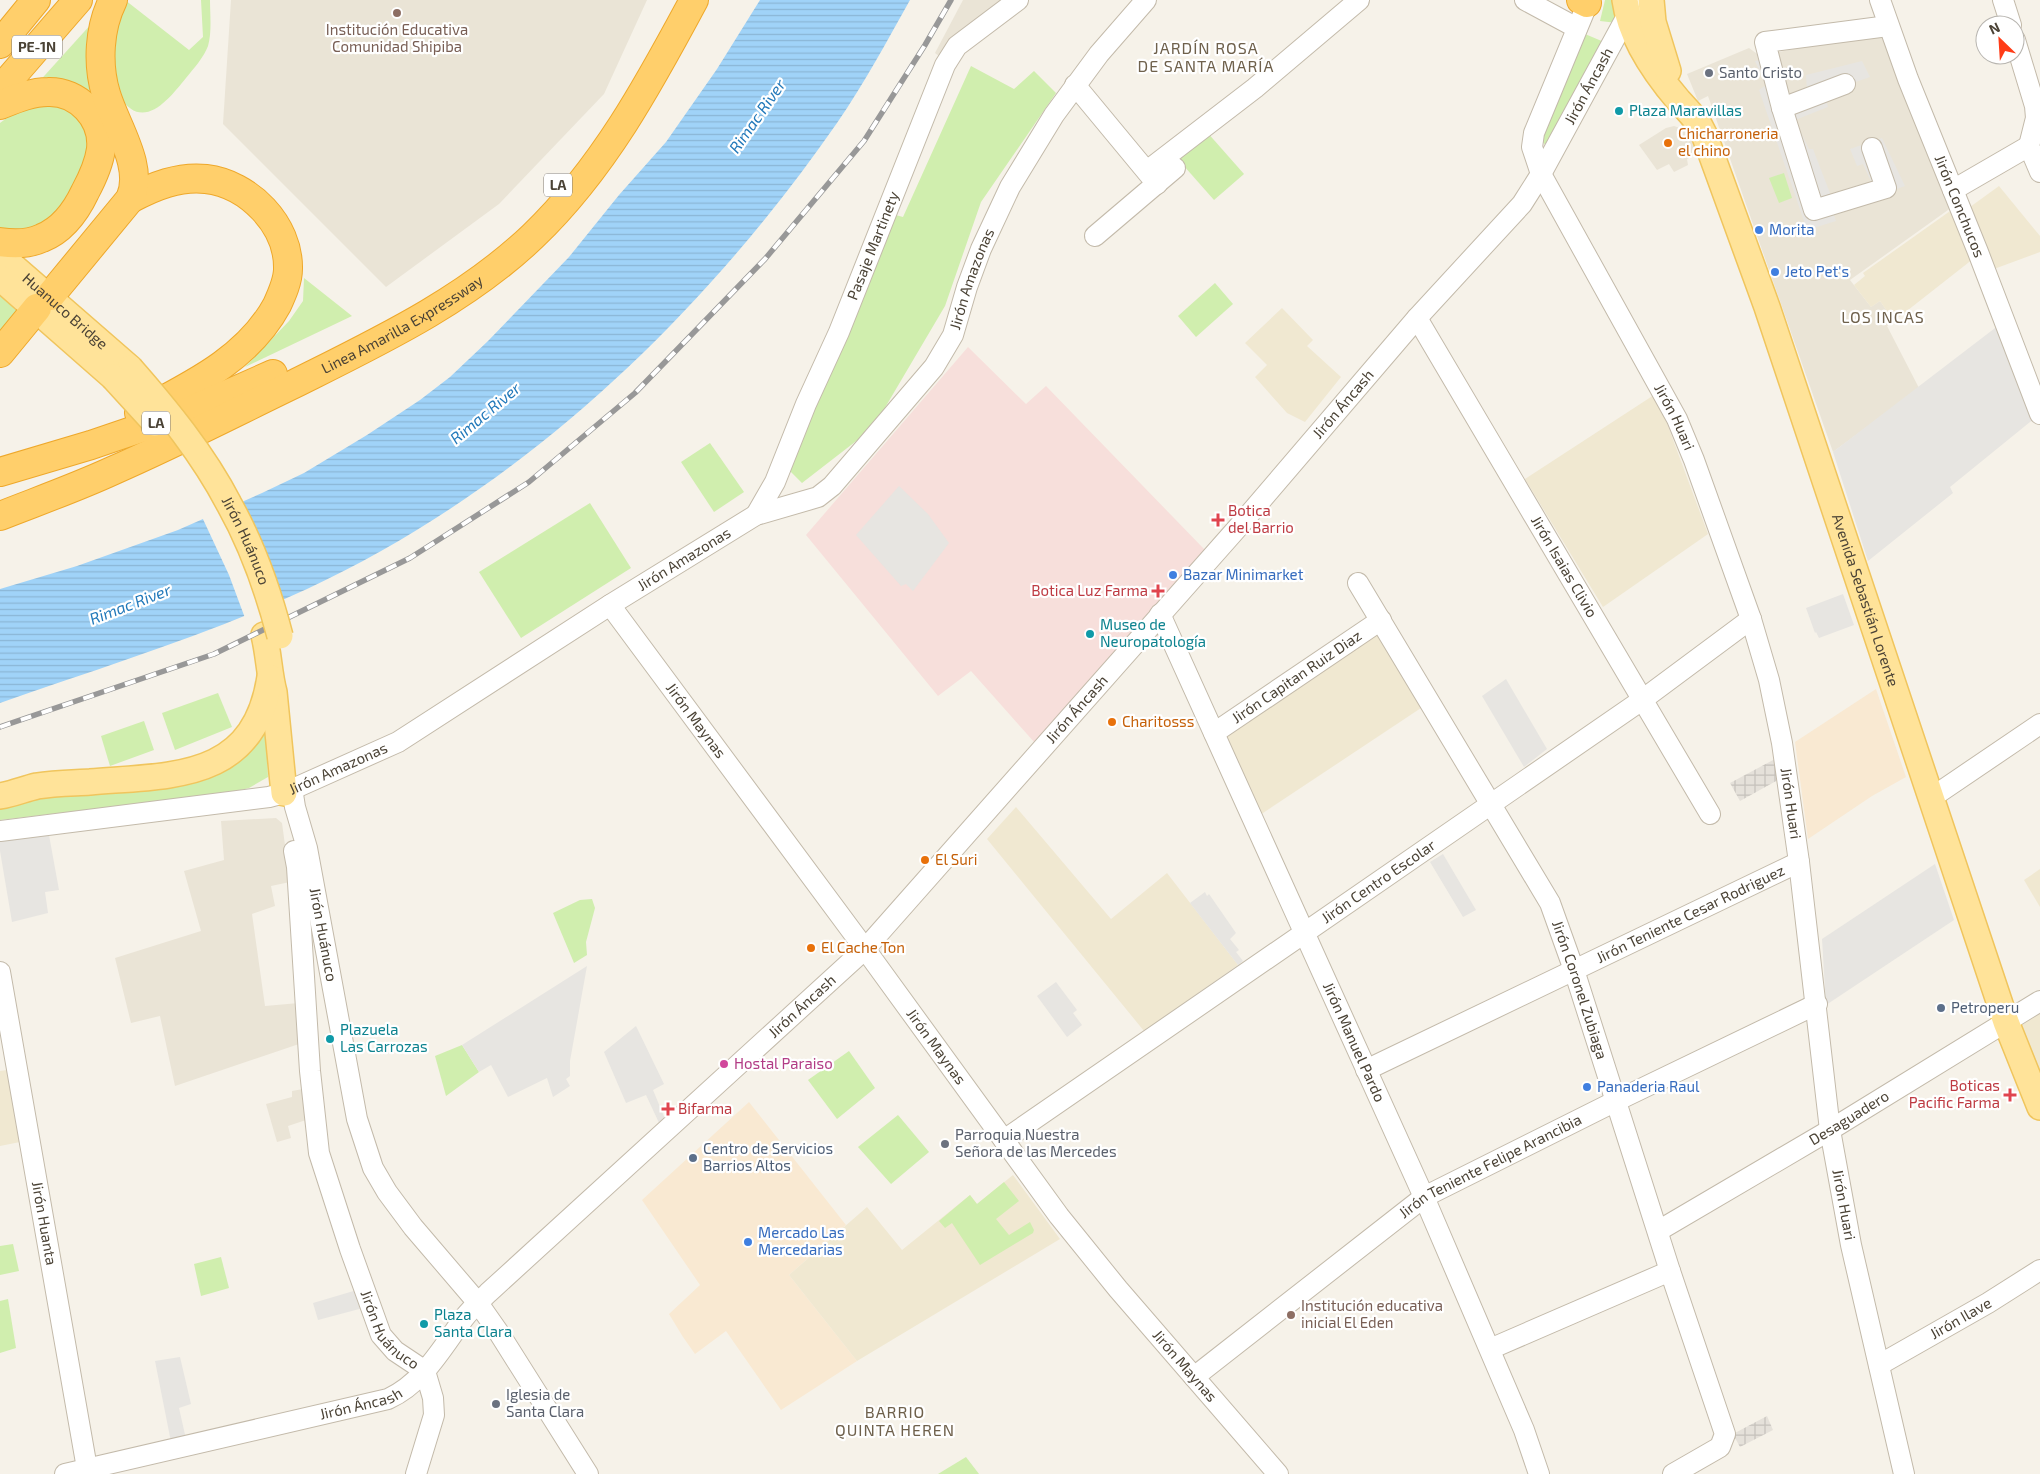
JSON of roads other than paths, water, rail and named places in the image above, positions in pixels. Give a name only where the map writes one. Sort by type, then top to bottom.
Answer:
[{"type":"highway","name":"PE-1N","points":[[0,44],[36,0]]},
{"type":"highway","name":"PE-1N","points":[[0,90],[78,0]]},
{"type":"highway","points":[[0,353],[130,199],[135,186],[135,173],[106,94],[101,73],[103,29],[113,0]]},
{"type":"highway","name":"Linea Amarilla Expressway","points":[[0,472],[91,445],[185,413],[346,340],[422,299],[472,266],[534,212],[582,156],[620,101],[673,0]]},
{"type":"highway","name":"Linea Amarilla Expressway","points":[[0,516],[115,470],[255,403],[378,341],[456,296],[483,278],[533,236],[567,200],[598,162],[639,100],[694,0]]},
{"type":"highway","points":[[0,105],[22,96],[41,92],[59,92],[68,95],[81,102],[91,114],[98,128],[101,146],[98,162],[84,195],[61,226],[35,241],[0,242]]},
{"type":"highway","points":[[91,445],[129,418],[173,395],[235,357],[264,324],[277,304],[287,280],[285,248],[276,226],[262,208],[243,192],[220,181],[206,179],[175,180],[154,187],[130,199]]},
{"type":"main road","name":"Avenida Sebastián Lorente","points":[[1650,0],[1653,22],[1680,102]]},
{"type":"main road","name":"Avenida Sebastián Lorente","points":[[1629,5],[1651,62],[1680,102],[1696,119],[1704,134],[1764,298],[2006,1022],[2040,1107]]},
{"type":"main road","name":"Huanuco Bridge","points":[[0,255],[43,302],[122,372]]},
{"type":"main road","name":"Huanuco Bridge","points":[[0,278],[43,302]]},
{"type":"main road","name":"Jirón Huánuco","points":[[122,372],[167,410],[210,470],[230,504],[257,564],[272,636],[285,673],[288,790]]},
{"type":"main road","name":"Jirón Huánuco","points":[[272,636],[270,677],[274,692],[288,790]]},
{"type":"main road","points":[[0,796],[36,787],[153,778],[207,767],[225,757],[252,728],[267,693],[270,677]]},
{"type":"main road","points":[[0,783],[25,782],[36,787]]},
{"type":"street","name":"Pasaje Martinety","points":[[756,515],[775,482],[806,404],[839,332],[945,65],[958,46],[1018,0]]},
{"type":"street","name":"Jirón Amazonas","points":[[0,830],[269,797],[288,790],[398,742],[610,605],[756,515],[818,497],[832,486],[934,367],[953,335],[967,287],[981,249],[1010,187],[1054,115],[1075,85],[1146,0]]},
{"type":"street","points":[[1095,236],[1152,178],[1359,0]]},
{"type":"street","points":[[1525,0],[1577,28]]},
{"type":"street","name":"Jirón Conchucos","points":[[1880,0],[1888,26],[2040,414]]},
{"type":"street","points":[[2003,0],[2007,15]]},
{"type":"street","name":"Jirón Áncash","points":[[1541,174],[1532,147],[1534,134],[1586,1]]},
{"type":"street","name":"Jirón Áncash","points":[[65,1474],[87,1472],[388,1399],[406,1389],[425,1371],[478,1303],[865,948],[1240,525],[1417,318],[1522,204],[1541,174],[1629,5]]},
{"type":"street","points":[[1872,148],[1886,188],[1814,210],[1782,108],[1765,42],[1888,26]]},
{"type":"street","points":[[2023,65],[2035,106],[2036,118],[2029,146],[2040,172]]},
{"type":"street","points":[[1782,108],[1846,84]]},
{"type":"street","points":[[1075,85],[1152,178]]},
{"type":"street","points":[[1953,190],[2029,146]]},
{"type":"street","points":[[1152,178],[1175,168]]},
{"type":"street","name":"Jirón Huari","points":[[1541,174],[1677,419],[1694,460],[1751,619],[1769,680],[1782,743],[1799,862],[1817,1004],[1830,1130],[1851,1246],[1904,1474]]},
{"type":"street","name":"Jirón Isaias Clivio","points":[[1417,318],[1710,814]]},
{"type":"street","name":"Jirón Coronel Zubiaga","points":[[1358,583],[1550,903],[1574,970],[1725,1436],[1720,1448],[1673,1474]]},
{"type":"street","name":"Jirón Maynas","points":[[610,605],[865,948],[1076,1238],[1278,1474]]},
{"type":"street","name":"Jirón Manuel Pardo","points":[[1160,614],[1424,1197],[1524,1430],[1539,1474]]},
{"type":"street","name":"Jirón Centro Escolar","points":[[1004,1140],[1305,934],[1491,802],[1642,700],[1751,619]]},
{"type":"street","name":"Jirón Capitan Ruiz Diaz","points":[[1214,733],[1381,620]]},
{"type":"street","points":[[1931,798],[2040,724]]},
{"type":"street","name":"Jirón Huánuco","points":[[288,790],[307,848],[357,1119],[373,1168],[413,1227],[478,1303],[503,1338],[588,1474]]},
{"type":"street","name":"Jirón Huánuco","points":[[288,790],[297,868],[311,1077],[319,1153],[350,1249],[382,1335],[395,1351],[425,1371]]},
{"type":"street","name":"Jirón Teniente Cesar Rodriguez","points":[[1366,1070],[1799,862]]},
{"type":"street","name":"Jirón Huanta","points":[[0,972],[87,1472]]},
{"type":"street","name":"Desaguadero","points":[[1658,1231],[1830,1130],[2040,1001]]},
{"type":"street","name":"Jirón Teniente Felipe Arancibia","points":[[1194,1377],[1424,1197],[1616,1100],[1817,1004]]},
{"type":"street","name":"Jirón Ilave","points":[[1879,1366],[1988,1303],[2040,1270]]},
{"type":"street","points":[[1490,1349],[1670,1271]]},
{"type":"street","points":[[416,1474],[434,1415],[432,1392],[425,1371]]},
{"type":"water","name":"Rimac River","points":[[760,0],[910,0],[847,108],[785,194],[728,263],[667,329],[602,391],[534,448],[462,501],[386,548],[307,589],[270,606],[155,650],[0,703],[0,589],[77,566],[178,530],[262,493],[304,473],[367,435],[420,400],[450,377],[488,341],[569,257],[619,195],[666,142],[717,69]]},
{"type":"railway","points":[[0,727],[214,654],[410,558],[529,482],[635,393],[765,259],[864,141],[925,45],[951,0]]},
{"type":"place","name":"Institución Educativa Comunidad Shipiba","points":[[397,13]]},
{"type":"place","name":"Santo Cristo","points":[[1709,73]]},
{"type":"place","name":"Plaza Maravillas","points":[[1619,111]]},
{"type":"place","name":"Chicharroneria el chino","points":[[1668,143]]},
{"type":"place","name":"Morita","points":[[1759,230]]},
{"type":"place","name":"Jeto Pet's","points":[[1775,272]]},
{"type":"place","name":"Botica del Barrio","points":[[1218,520]]},
{"type":"place","name":"Bazar Minimarket","points":[[1173,575]]},
{"type":"place","name":"Botica Luz Farma","points":[[1158,591]]},
{"type":"place","name":"Museo de Neuropatología","points":[[1090,634]]},
{"type":"place","name":"Charitosss","points":[[1112,722]]},
{"type":"place","name":"El Suri","points":[[925,860]]},
{"type":"place","name":"El Cache Ton","points":[[811,948]]},
{"type":"place","name":"Petroperu","points":[[1941,1008]]},
{"type":"place","name":"Plazuela Las Carrozas","points":[[330,1039]]},
{"type":"place","name":"Hostal Paraiso","points":[[724,1064]]},
{"type":"place","name":"Panaderia Raul","points":[[1587,1087]]},
{"type":"place","name":"Boticas Pacific Farma","points":[[2010,1095]]},
{"type":"place","name":"Bifarma","points":[[668,1109]]},
{"type":"place","name":"Parroquia Nuestra Señora de las Mercedes","points":[[945,1144]]},
{"type":"place","name":"Centro de Servicios Barrios Altos","points":[[693,1158]]},
{"type":"place","name":"Mercado Las Mercedarias","points":[[748,1242]]},
{"type":"place","name":"Institución educativa inicial El Eden","points":[[1291,1315]]},
{"type":"place","name":"Plaza Santa Clara","points":[[424,1324]]},
{"type":"place","name":"Iglesia de Santa Clara","points":[[496,1404]]},
{"type":"district","name":"JARDÍN ROSA DE SANTA MARÍA","points":[[1206,57]]},
{"type":"district","name":"LOS INCAS","points":[[1883,317]]},
{"type":"district","name":"BARRIO QUINTA HEREN","points":[[895,1421]]}]
